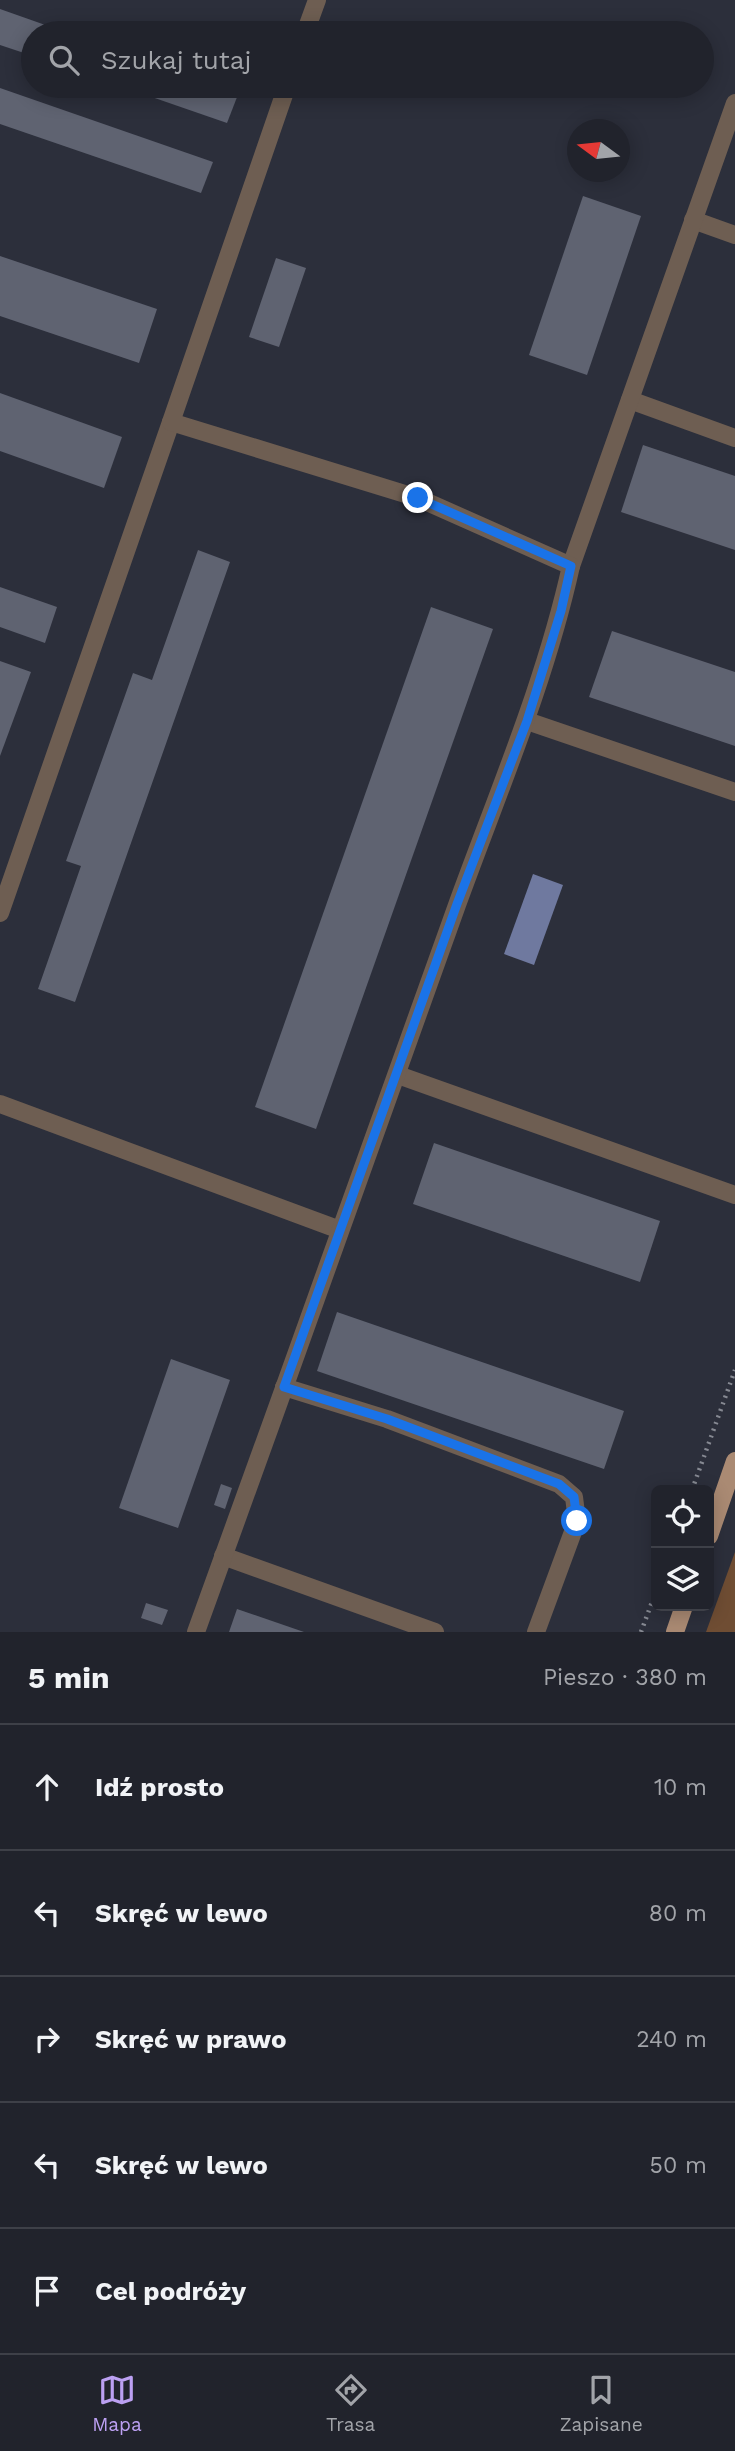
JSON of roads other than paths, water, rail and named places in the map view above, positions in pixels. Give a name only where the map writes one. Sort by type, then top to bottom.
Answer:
[{"type":"main road","points":[[714,1522],[735,1461]]},
{"type":"main road","points":[[675,1632],[682,1611]]},
{"type":"lane","points":[[309,21],[317,0]]},
{"type":"lane","points":[[0,913],[283,98]]},
{"type":"lane","points":[[196,1632],[398,1075],[457,904],[527,721],[561,611],[571,566],[735,103]]},
{"type":"lane","points":[[693,220],[735,235]]},
{"type":"lane","points":[[630,400],[735,438]]},
{"type":"lane","points":[[171,422],[418,498],[571,566]]},
{"type":"lane","points":[[527,721],[735,792]]},
{"type":"lane","points":[[398,1075],[735,1195]]},
{"type":"lane","points":[[0,1104],[340,1230]]},
{"type":"lane","points":[[284,1387],[387,1419],[559,1484],[574,1497],[577,1521],[536,1632]]},
{"type":"lane","points":[[223,1556],[435,1632]]},
{"type":"water","points":[[533,874],[563,885],[534,965],[504,954]]}]
